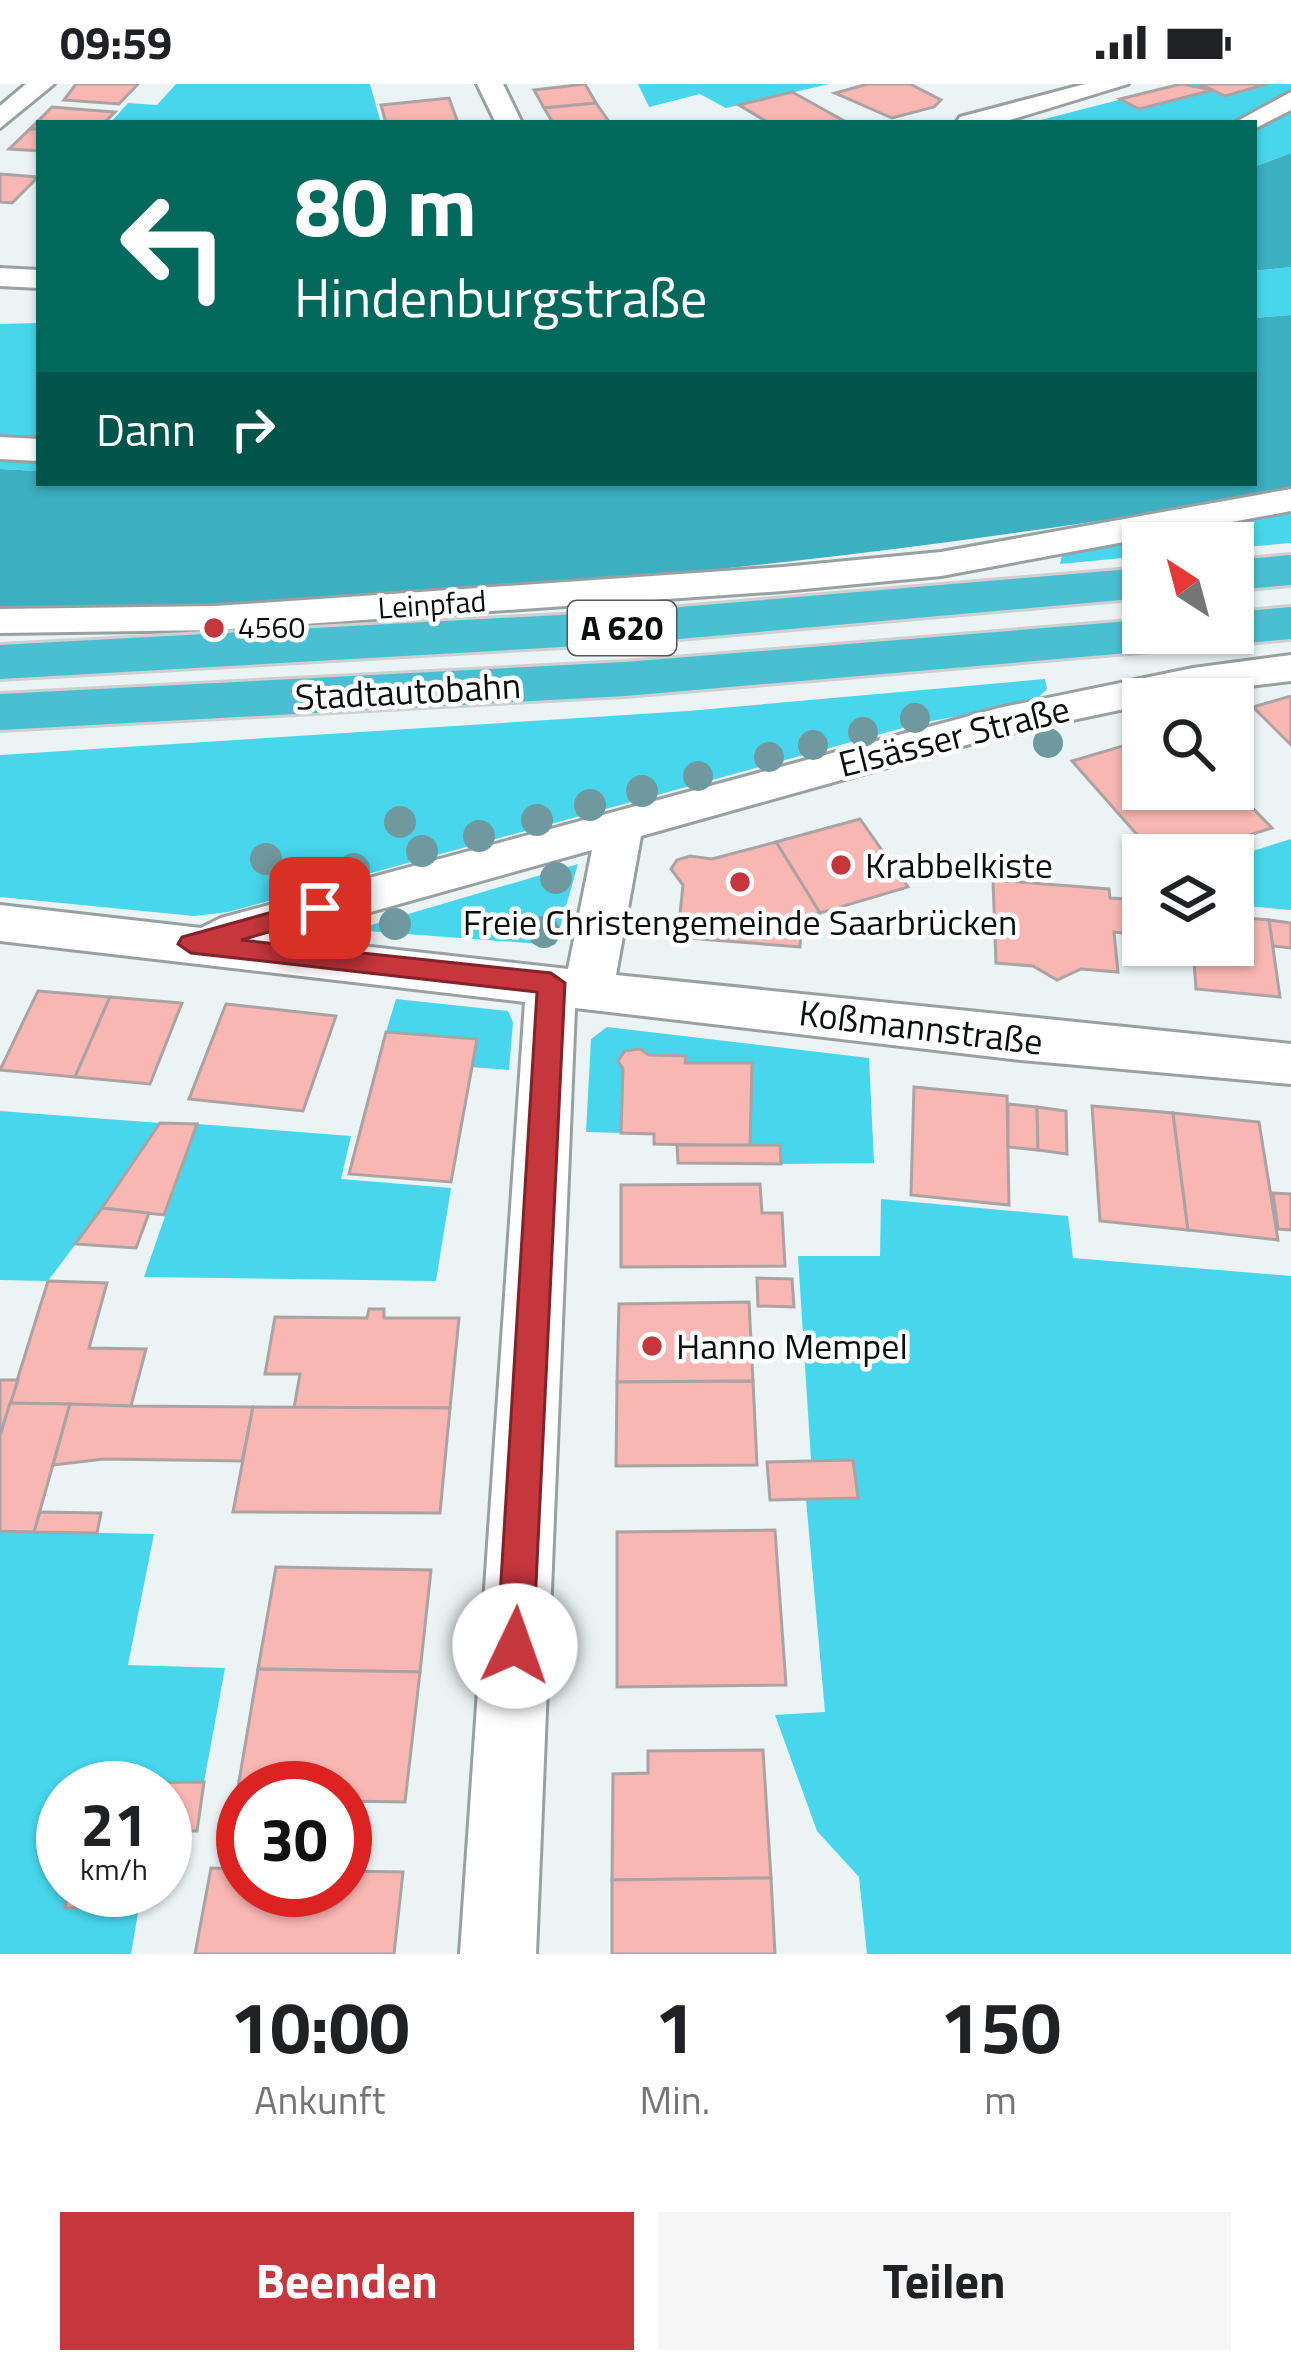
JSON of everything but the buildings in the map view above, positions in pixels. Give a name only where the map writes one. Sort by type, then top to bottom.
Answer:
[{"type":"highway","points":[[1254,573],[1291,570]]},
{"type":"highway","name":"Stadtautobahn","points":[[0,662],[633,627],[1122,585]]},
{"type":"highway","points":[[1254,626],[1291,622]]},
{"type":"highway","name":"Stadtautobahn","points":[[0,712],[625,679],[1122,637]]},
{"type":"highway","name":"A 620","points":[[0,650],[100,658]]},
{"type":"highway","points":[[0,737],[443,707],[625,679]]},
{"type":"street","points":[[0,120],[41,84]]},
{"type":"street","points":[[490,84],[508,120]]},
{"type":"street","points":[[980,120],[1115,84]]},
{"type":"street","points":[[976,92],[1006,113]]},
{"type":"street","points":[[1253,120],[1291,100]]},
{"type":"street","points":[[0,277],[36,279]]},
{"type":"street","points":[[0,448],[36,450]]},
{"type":"street","name":"Leinpfad","points":[[0,621],[392,608],[941,563],[1291,500]]},
{"type":"street","name":"Elsässer Straße","points":[[191,944],[1076,704],[1291,668]]},
{"type":"street","points":[[498,1954],[559,1225],[570,986],[620,825]]},
{"type":"street","name":"Koßmannstraße","points":[[0,923],[1022,1040],[1291,1064]]},
{"type":"shaded area","points":[[176,84],[370,84],[380,120],[113,120],[128,103],[157,105]]},
{"type":"shaded area","points":[[638,84],[829,84],[726,108],[700,94],[649,107]]},
{"type":"shaded area","points":[[1181,84],[1291,84],[1291,153],[1257,166],[1257,120],[1041,120]]},
{"type":"shaded area","points":[[1291,153],[1291,267],[1257,271],[1257,166]]},
{"type":"shaded area","points":[[1291,267],[1291,315],[1257,318],[1257,271]]},
{"type":"shaded area","points":[[1291,315],[1291,490],[971,539],[648,576],[324,601],[0,612],[0,469],[36,471],[36,486],[1257,486],[1257,318]]},
{"type":"shaded area","points":[[36,323],[36,471],[0,469],[0,324]]},
{"type":"shaded area","points":[[1291,509],[1291,543],[1254,546],[1254,522],[1215,522]]},
{"type":"shaded area","points":[[1122,538],[1122,558],[1060,564],[1064,548]]},
{"type":"shaded area","points":[[1045,679],[1047,689],[1034,702],[921,723],[228,912],[194,916],[0,897],[0,755],[688,711]]},
{"type":"shaded area","points":[[1291,839],[1291,910],[1254,907],[1254,850]]},
{"type":"shaded area","points":[[578,864],[555,945],[354,930]]},
{"type":"shaded area","points":[[396,999],[508,1011],[513,1022],[509,1070],[471,1067],[476,1039],[386,1032]]},
{"type":"shaded area","points":[[607,1027],[869,1058],[874,1163],[781,1164],[780,1145],[750,1146],[751,1063],[685,1063],[685,1056],[649,1055],[639,1049],[625,1051],[618,1061],[623,1069],[621,1133],[586,1132],[591,1039]]},
{"type":"shaded area","points":[[0,1111],[160,1123],[152,1142],[48,1281],[0,1280]]},
{"type":"shaded area","points":[[197,1124],[351,1136],[341,1179],[451,1188],[436,1281],[144,1277]]},
{"type":"shaded area","points":[[881,1199],[1068,1216],[1073,1258],[1291,1276],[1291,1954],[867,1954],[859,1877],[817,1831],[775,1715],[825,1712],[806,1499],[857,1497],[853,1460],[811,1460],[798,1256],[880,1256]]},
{"type":"shaded area","points":[[0,1531],[154,1534],[128,1665],[225,1668],[204,1782],[192,1783],[192,1761],[36,1761],[36,1917],[137,1917],[131,1954],[0,1954]]},
{"type":"place","name":"4560","points":[[214,628]]},
{"type":"place","name":"Krabbelkiste","points":[[841,865]]},
{"type":"place","name":"Freie Christengemeinde Saarbrücken","points":[[740,882]]},
{"type":"place","name":"Hanno Mempel","points":[[652,1346]]},
{"type":"route","points":[[320,908],[191,944],[551,983],[515,1646]]}]
